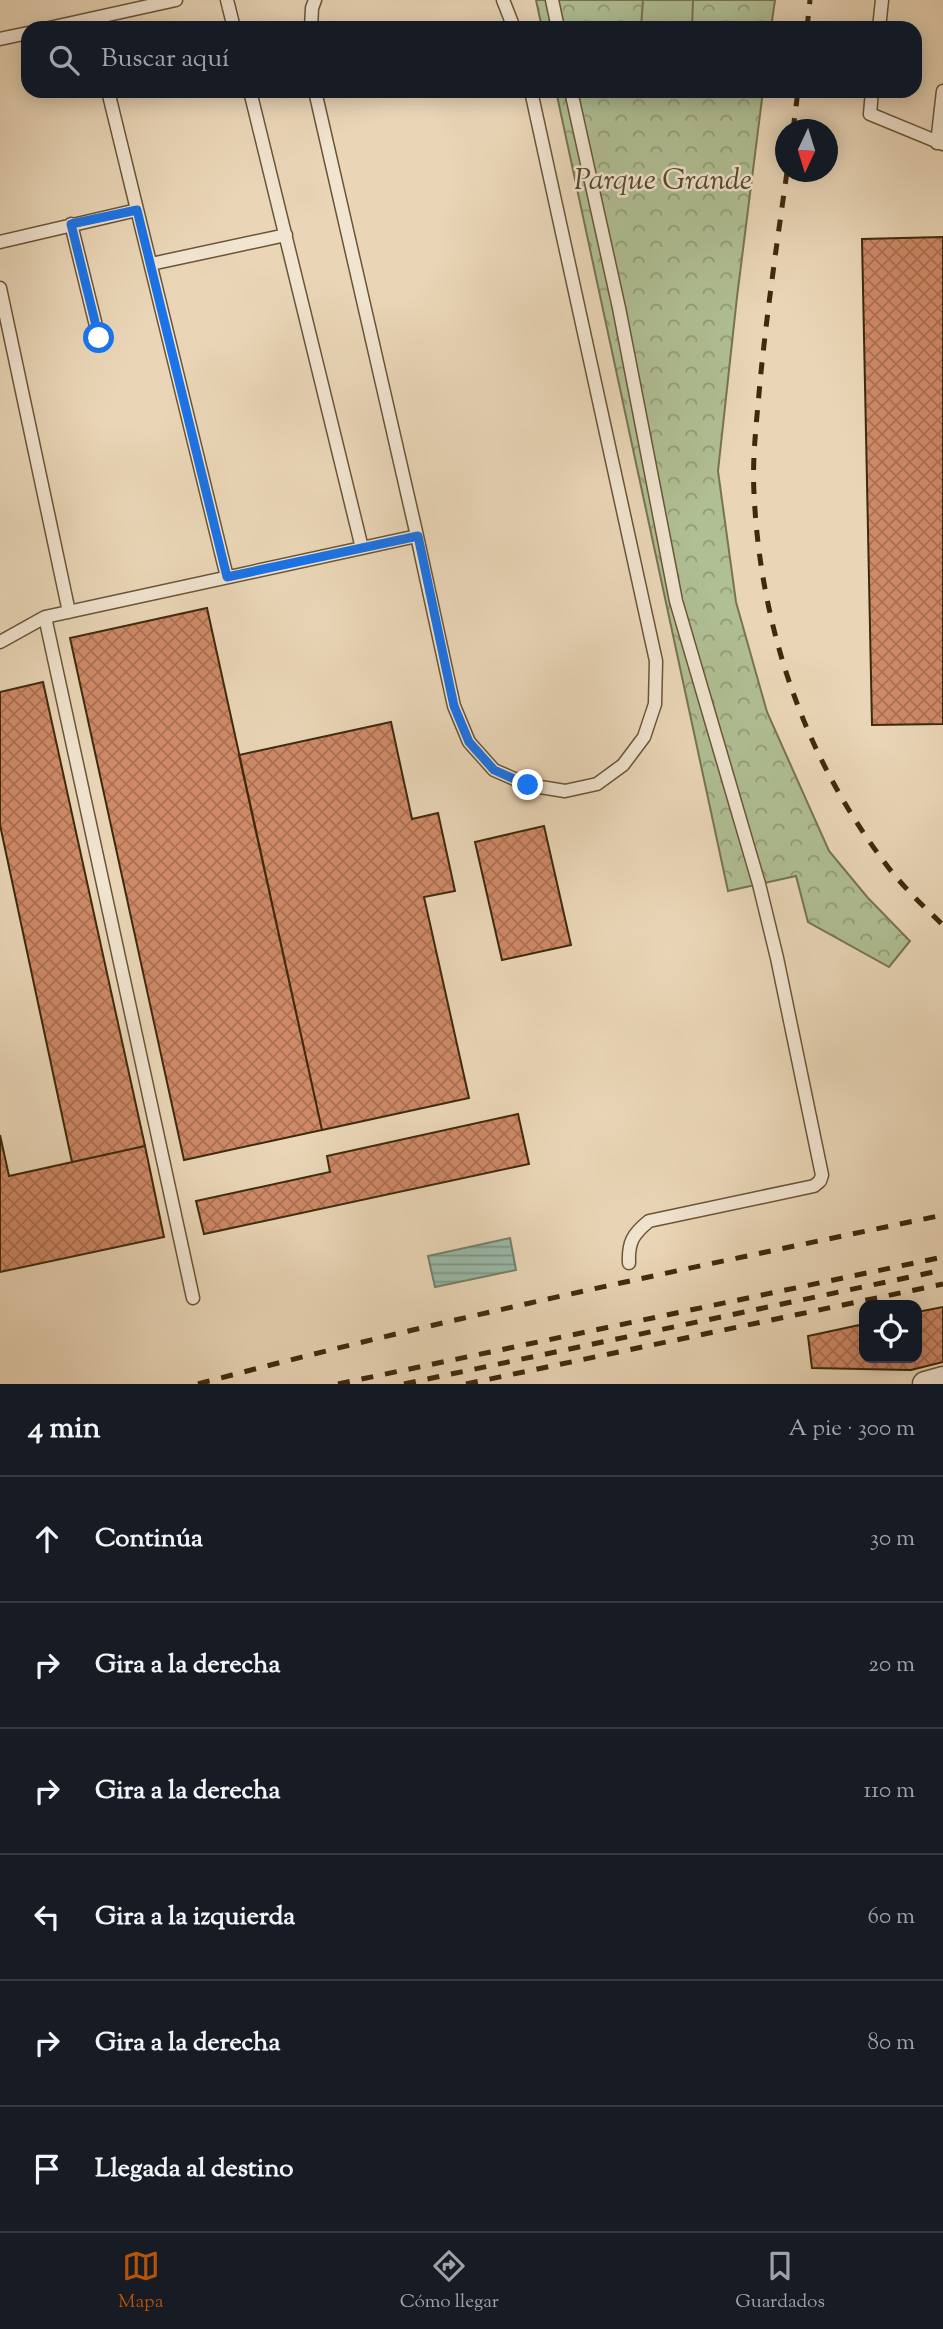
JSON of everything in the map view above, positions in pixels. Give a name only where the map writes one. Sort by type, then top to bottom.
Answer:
[{"type":"street","points":[[925,1384],[943,1379]]},
{"type":"lane","points":[[99,21],[176,0]]},
{"type":"lane","points":[[227,0],[232,21]]},
{"type":"lane","points":[[312,21],[315,0]]},
{"type":"lane","points":[[503,0],[511,21]]},
{"type":"lane","points":[[552,0],[556,21]]},
{"type":"lane","points":[[880,21],[882,0]]},
{"type":"lane","points":[[0,39],[21,34]]},
{"type":"lane","points":[[871,98],[870,114],[940,144],[943,91]]},
{"type":"lane","points":[[110,98],[227,577]]},
{"type":"lane","points":[[252,98],[362,548]]},
{"type":"lane","points":[[317,98],[418,536],[454,706],[469,742],[494,770],[528,785],[565,791],[597,785],[623,765],[644,737],[655,704],[656,661],[533,98]]},
{"type":"lane","points":[[573,98],[619,308],[677,601],[759,884],[822,1175],[814,1186],[649,1221],[632,1236],[628,1246],[629,1263]]},
{"type":"lane","points":[[0,242],[137,210]]},
{"type":"lane","points":[[71,224],[99,338]]},
{"type":"lane","points":[[151,264],[286,235]]},
{"type":"lane","points":[[0,288],[69,612]]},
{"type":"lane","points":[[0,642],[45,617],[418,536]]},
{"type":"lane","points":[[45,617],[193,1298]]},
{"type":"green space","points":[[536,0],[775,0],[772,21],[540,21]]},
{"type":"green space","points":[[643,0],[693,0],[692,21],[642,21]]},
{"type":"green space","name":"Parque Grande","points":[[558,98],[762,98],[718,471],[736,602],[767,712],[829,851],[868,898],[910,941],[889,967],[808,922],[796,876],[728,891]]},
{"type":"shaded area","points":[[510,1238],[516,1270],[435,1287],[428,1256]]},
{"type":"building","points":[[943,237],[943,724],[872,725],[862,239]]},
{"type":"building","points":[[207,608],[322,1130],[184,1160],[70,638]]},
{"type":"building","points":[[43,682],[145,1146],[72,1162],[0,825],[0,692]]},
{"type":"building","points":[[391,722],[412,819],[438,813],[455,891],[424,897],[469,1098],[322,1130],[239,755]]},
{"type":"building","points":[[544,826],[571,945],[502,960],[475,842]]},
{"type":"building","points":[[518,1114],[529,1164],[204,1234],[196,1201],[330,1172],[327,1156]]},
{"type":"building","points":[[0,1135],[9,1176],[145,1146],[164,1237],[0,1272]]},
{"type":"building","points":[[943,1307],[943,1362],[911,1370],[812,1368],[808,1336],[859,1325],[859,1363],[922,1363],[922,1311]]},
{"type":"railway","points":[[808,21],[810,0]]},
{"type":"railway","points":[[794,119],[797,98]]},
{"type":"railway","points":[[786,182],[766,330],[754,451],[754,493],[765,591],[791,686],[808,731],[830,776],[854,818],[889,868],[943,925]]},
{"type":"railway","points":[[198,1384],[476,1315],[943,1215]]},
{"type":"railway","points":[[338,1384],[943,1257]]},
{"type":"railway","points":[[404,1384],[943,1270]]},
{"type":"railway","points":[[466,1384],[943,1284]]},
{"type":"route","points":[[99,338],[71,224],[137,210],[227,577],[418,536],[454,706],[469,742],[494,770],[528,785]]}]
